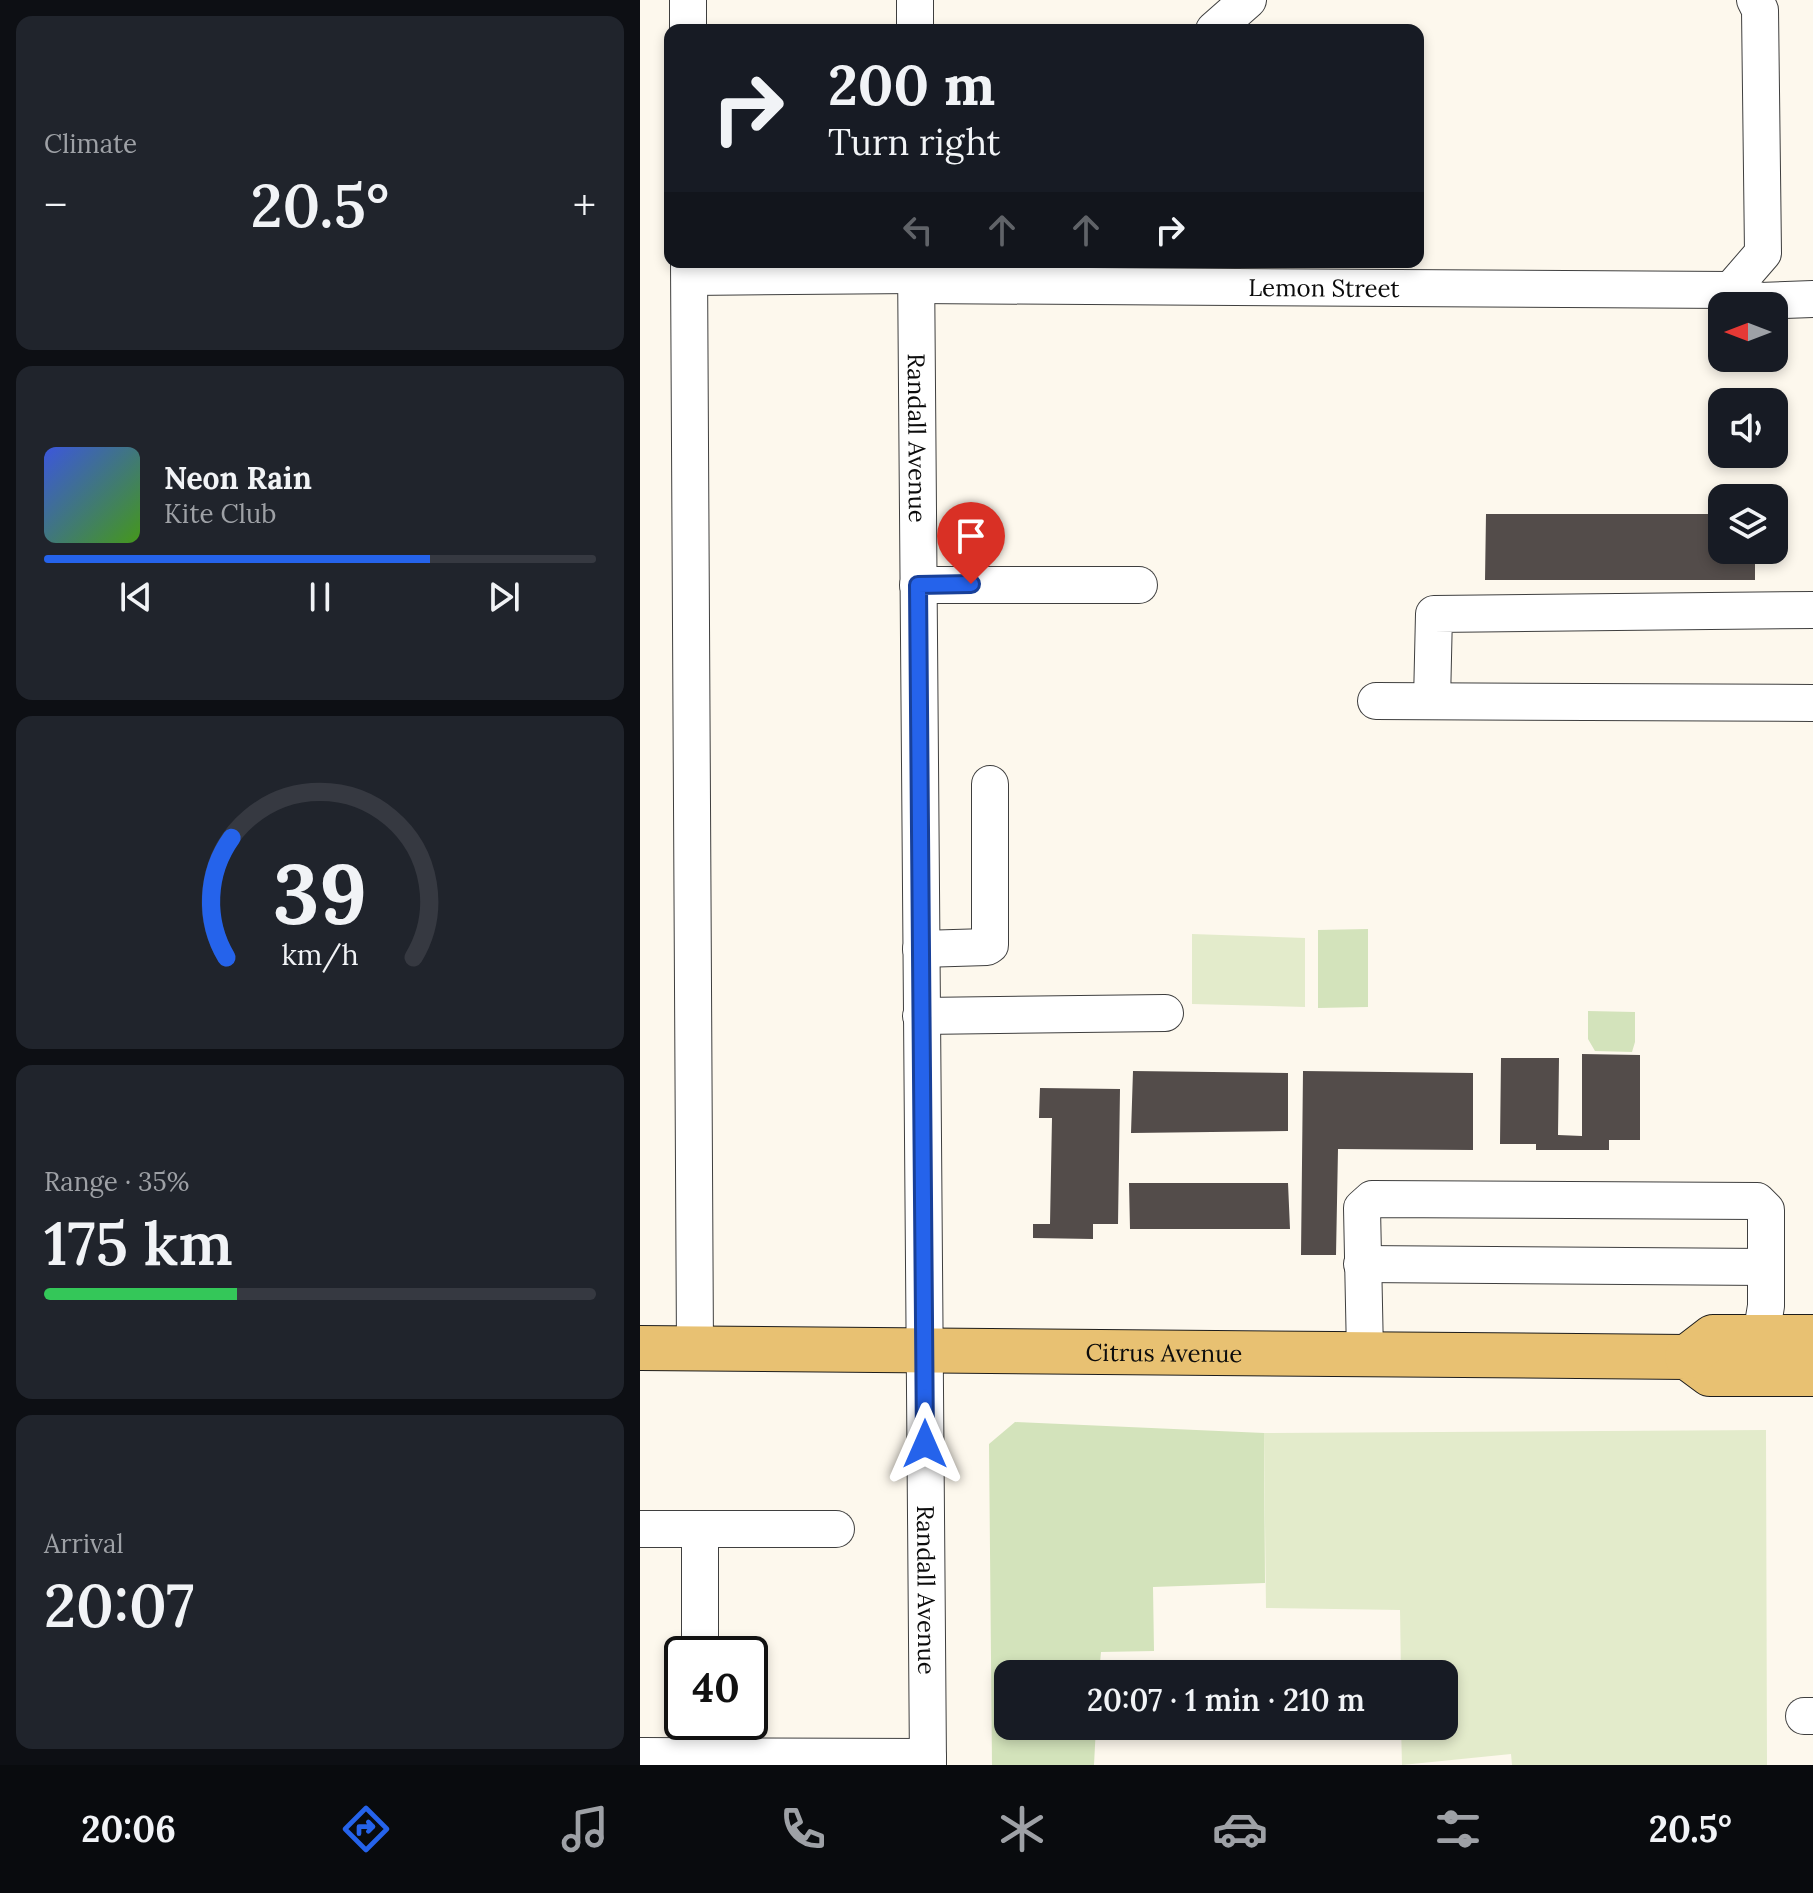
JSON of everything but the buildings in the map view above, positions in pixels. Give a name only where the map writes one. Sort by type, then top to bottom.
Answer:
[{"type":"main road","points":[[1687,1357],[1713,1337],[1813,1337]]},
{"type":"main road","name":"Citrus Avenue","points":[[640,1348],[1687,1357],[1710,1374],[1813,1374]]},
{"type":"street","points":[[688,0],[688,24]]},
{"type":"street","points":[[915,0],[915,24]]},
{"type":"street","points":[[1221,24],[1248,0]]},
{"type":"street","points":[[1731,290],[1763,253],[1763,91],[1760,10],[1755,0]]},
{"type":"street","points":[[690,270],[695,1348]]},
{"type":"street","name":"Lemon Street","points":[[690,270],[1731,290],[1760,301],[1813,299]]},
{"type":"street","name":"Randall Avenue","points":[[916,274],[928,1761]]},
{"type":"street","points":[[918,585],[1139,585]]},
{"type":"street","points":[[1432,701],[1434,614],[1813,610]]},
{"type":"street","points":[[1376,701],[1813,703]]},
{"type":"street","points":[[921,949],[990,945],[990,784]]},
{"type":"street","points":[[921,1016],[1165,1013]]},
{"type":"street","points":[[1365,1353],[1362,1208],[1372,1199],[1757,1201],[1766,1210],[1766,1306],[1761,1336]]},
{"type":"street","points":[[1362,1264],[1766,1267]]},
{"type":"street","points":[[640,1529],[836,1529]]},
{"type":"street","points":[[700,1529],[700,1636]]},
{"type":"street","points":[[640,1756],[696,1740]]},
{"type":"street","points":[[710,1740],[928,1761]]},
{"type":"green space","points":[[1368,929],[1368,1007],[1318,1008],[1318,930]]},
{"type":"green space","points":[[1192,934],[1305,938],[1305,1007],[1192,1004]]},
{"type":"green space","points":[[1588,1011],[1635,1012],[1632,1052],[1595,1051],[1588,1039]]},
{"type":"green space","points":[[1015,1422],[1264,1433],[1265,1583],[1153,1587],[1154,1651],[1101,1652],[1100,1660],[994,1660],[994,1740],[1095,1740],[1094,1765],[992,1765],[989,1444]]},
{"type":"green space","points":[[1766,1430],[1767,1765],[1512,1765],[1511,1754],[1402,1765],[1401,1740],[1458,1740],[1458,1660],[1401,1660],[1400,1610],[1266,1608],[1264,1433]]},
{"type":"route","points":[[925,1444],[918,585],[971,584]]}]
